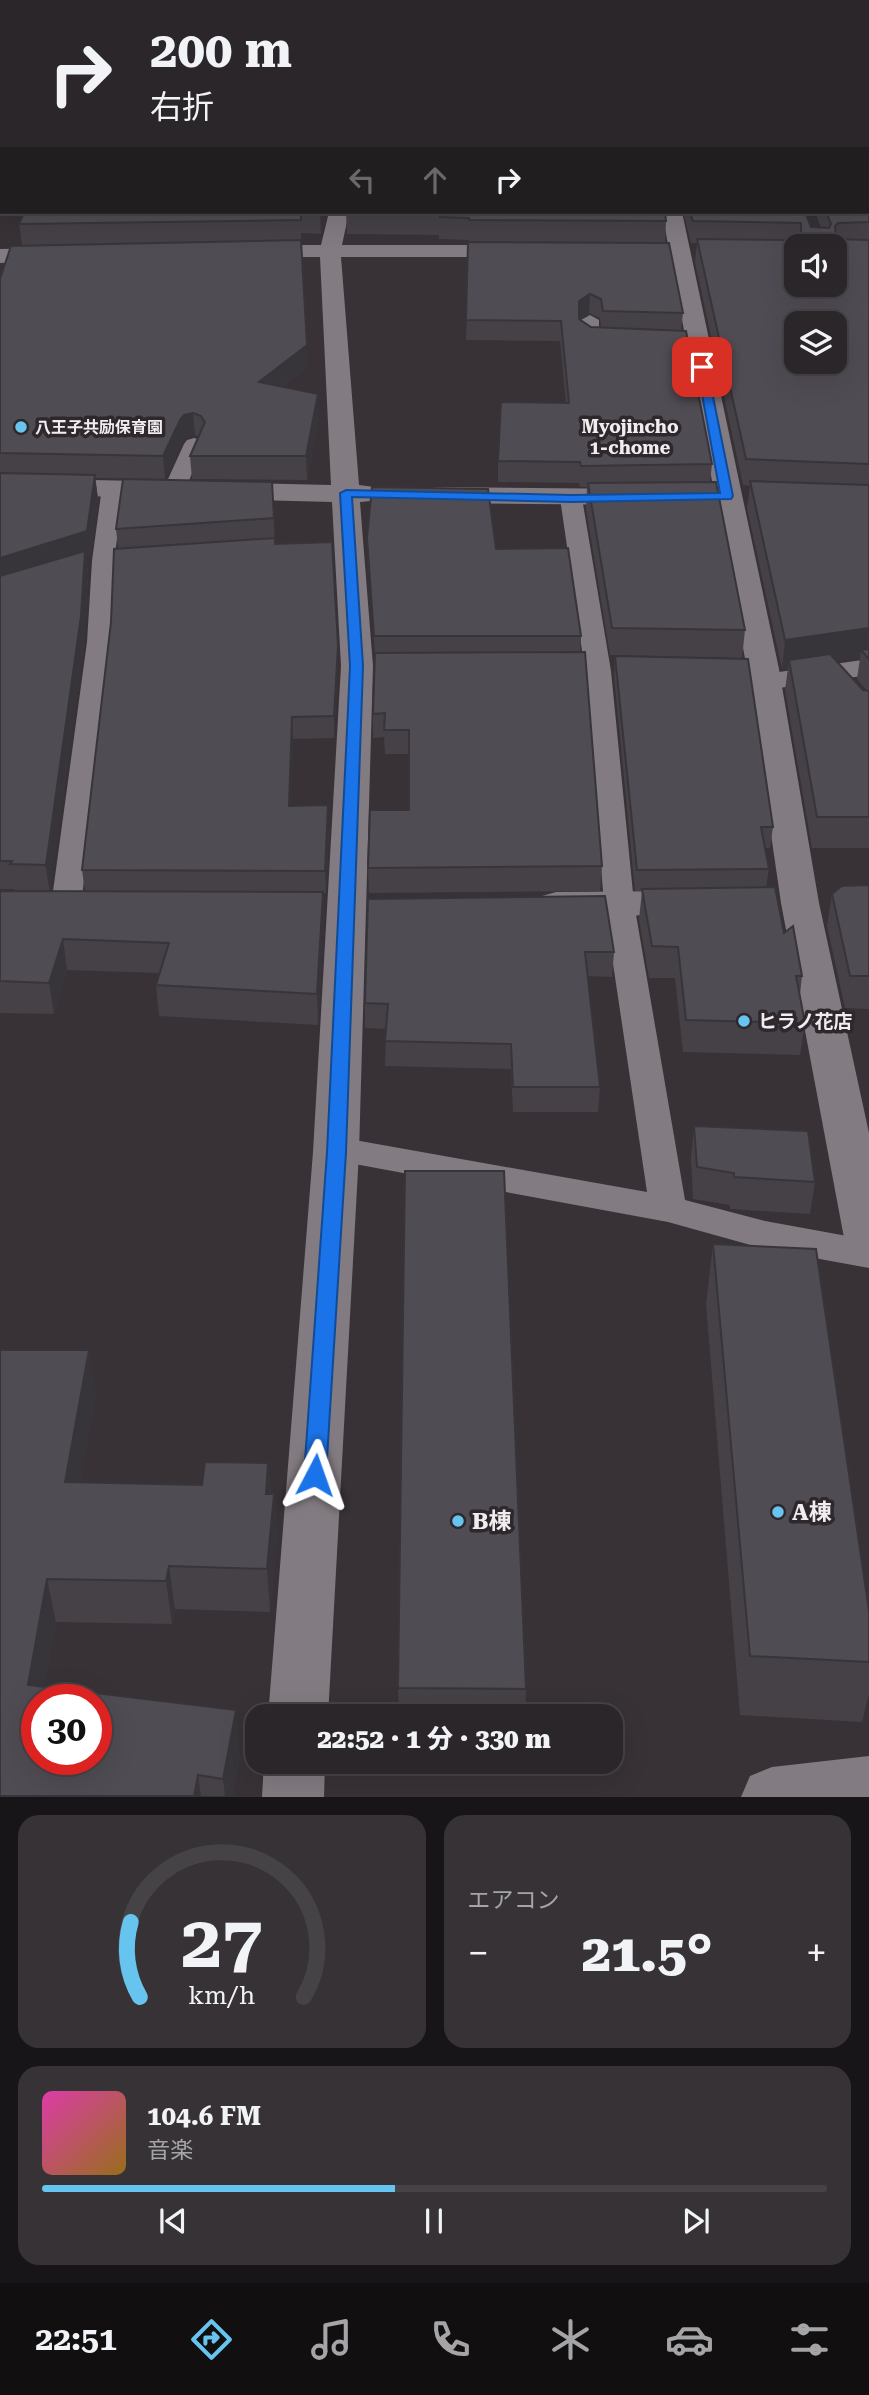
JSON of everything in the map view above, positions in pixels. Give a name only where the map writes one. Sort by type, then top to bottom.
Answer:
[{"type":"street","points":[[299,1704],[336,1152],[343,907],[370,666],[335,544],[346,493],[330,250],[339,214]]},
{"type":"street","points":[[672,214],[672,252],[727,497],[755,673],[821,903],[869,1243]]},
{"type":"street","points":[[234,251],[540,251]]},
{"type":"street","points":[[672,252],[705,253]]},
{"type":"street","points":[[0,256],[83,254]]},
{"type":"street","points":[[0,486],[571,498],[662,497]]},
{"type":"street","points":[[524,905],[821,903]]},
{"type":"street","points":[[26,906],[106,906]]},
{"type":"street","points":[[293,1797],[294,1774]]},
{"type":"street","points":[[772,1797],[869,1786]]},
{"type":"lane","points":[[590,320],[590,338],[643,340]]},
{"type":"lane","points":[[175,488],[194,444]]},
{"type":"lane","points":[[66,906],[99,642],[103,561],[113,487]]},
{"type":"lane","points":[[571,498],[596,665],[619,903],[667,1209]]},
{"type":"lane","points":[[77,568],[103,561],[130,559]]},
{"type":"lane","points":[[570,665],[624,666]]},
{"type":"lane","points":[[755,673],[833,672],[869,667]]},
{"type":"lane","points":[[833,672],[851,692]]},
{"type":"lane","points":[[336,1152],[360,1153],[667,1209],[765,1235],[869,1254]]},
{"type":"building","points":[[23,214],[301,214],[301,220],[19,224]]},
{"type":"building","points":[[440,214],[665,214],[666,221],[469,220],[440,217]]},
{"type":"building","points":[[691,214],[806,214],[811,227],[829,228],[831,224],[827,214],[869,214],[869,222],[838,223],[835,226],[836,234],[801,234],[801,223],[693,221]]},
{"type":"building","points":[[697,239],[784,240],[784,297],[847,297],[847,239],[869,240],[869,464],[746,459]]},
{"type":"building","points":[[301,240],[307,345],[259,382],[318,394],[306,456],[190,456],[205,422],[201,416],[193,413],[184,415],[180,420],[163,456],[0,453],[0,279],[11,246]]},
{"type":"building","points":[[468,242],[669,243],[683,313],[603,311],[601,299],[590,294],[579,301],[579,319],[591,327],[686,331],[712,464],[581,466],[580,462],[498,461],[501,402],[569,403],[561,321],[466,320]]},
{"type":"building","points":[[0,473],[95,475],[87,531],[0,558]]},
{"type":"building","points":[[123,479],[272,482],[274,518],[116,529]]},
{"type":"building","points":[[750,481],[869,485],[869,628],[785,640]]},
{"type":"building","points":[[716,482],[745,630],[612,628],[588,483]]},
{"type":"building","points":[[372,487],[488,489],[496,549],[568,548],[581,636],[374,636],[367,538]]},
{"type":"building","points":[[275,538],[275,544],[332,542],[338,645],[334,716],[292,717],[289,806],[328,805],[325,871],[82,870],[111,622],[114,549]]},
{"type":"building","points":[[85,551],[81,616],[46,865],[10,864],[12,861],[0,861],[0,576]]},
{"type":"building","points":[[869,649],[869,659],[861,650]]},
{"type":"building","points":[[585,652],[602,866],[368,868],[370,810],[409,810],[409,730],[384,730],[385,713],[373,714],[375,653]]},
{"type":"building","points":[[830,654],[863,690],[869,691],[869,817],[817,817],[789,660]]},
{"type":"building","points":[[615,656],[748,659],[773,827],[761,827],[769,869],[637,870]]},
{"type":"building","points":[[869,885],[869,976],[850,976],[832,894],[842,886]]},
{"type":"building","points":[[775,887],[784,933],[793,926],[802,976],[796,976],[805,1023],[686,1020],[678,947],[652,946],[642,889]]},
{"type":"building","points":[[0,891],[323,892],[317,994],[156,985],[169,943],[63,939],[49,983],[0,981]]},
{"type":"building","points":[[605,896],[614,952],[585,952],[600,1087],[513,1087],[511,1044],[385,1041],[388,1004],[365,1003],[368,899]]},
{"type":"building","points":[[694,1126],[808,1131],[815,1182],[734,1177],[734,1173],[697,1167]]},
{"type":"building","name":"B棟","points":[[405,1171],[504,1171],[526,1689],[398,1688]]},
{"type":"building","name":"A棟","points":[[713,1244],[816,1249],[869,1611],[869,1662],[750,1656]]},
{"type":"building","points":[[0,1350],[89,1350],[65,1482],[202,1485],[205,1462],[268,1463],[266,1494],[274,1494],[267,1569],[169,1566],[166,1581],[47,1579],[28,1684],[21,1684],[21,1775],[112,1775],[112,1695],[236,1710],[223,1779],[198,1775],[194,1796],[0,1796]]},
{"type":"place","name":"八王子共励保育園","points":[[21,427]]},
{"type":"place","name":"ヒラノ花店","points":[[744,1021]]},
{"type":"place","name":"A棟","points":[[778,1512]]},
{"type":"place","name":"B棟","points":[[458,1521]]},
{"type":"district","name":"Myojincho 1-chome","points":[[630,436]]},
{"type":"route","points":[[315,1475],[336,1152],[357,666],[346,493],[571,498],[727,496],[702,367]]}]
